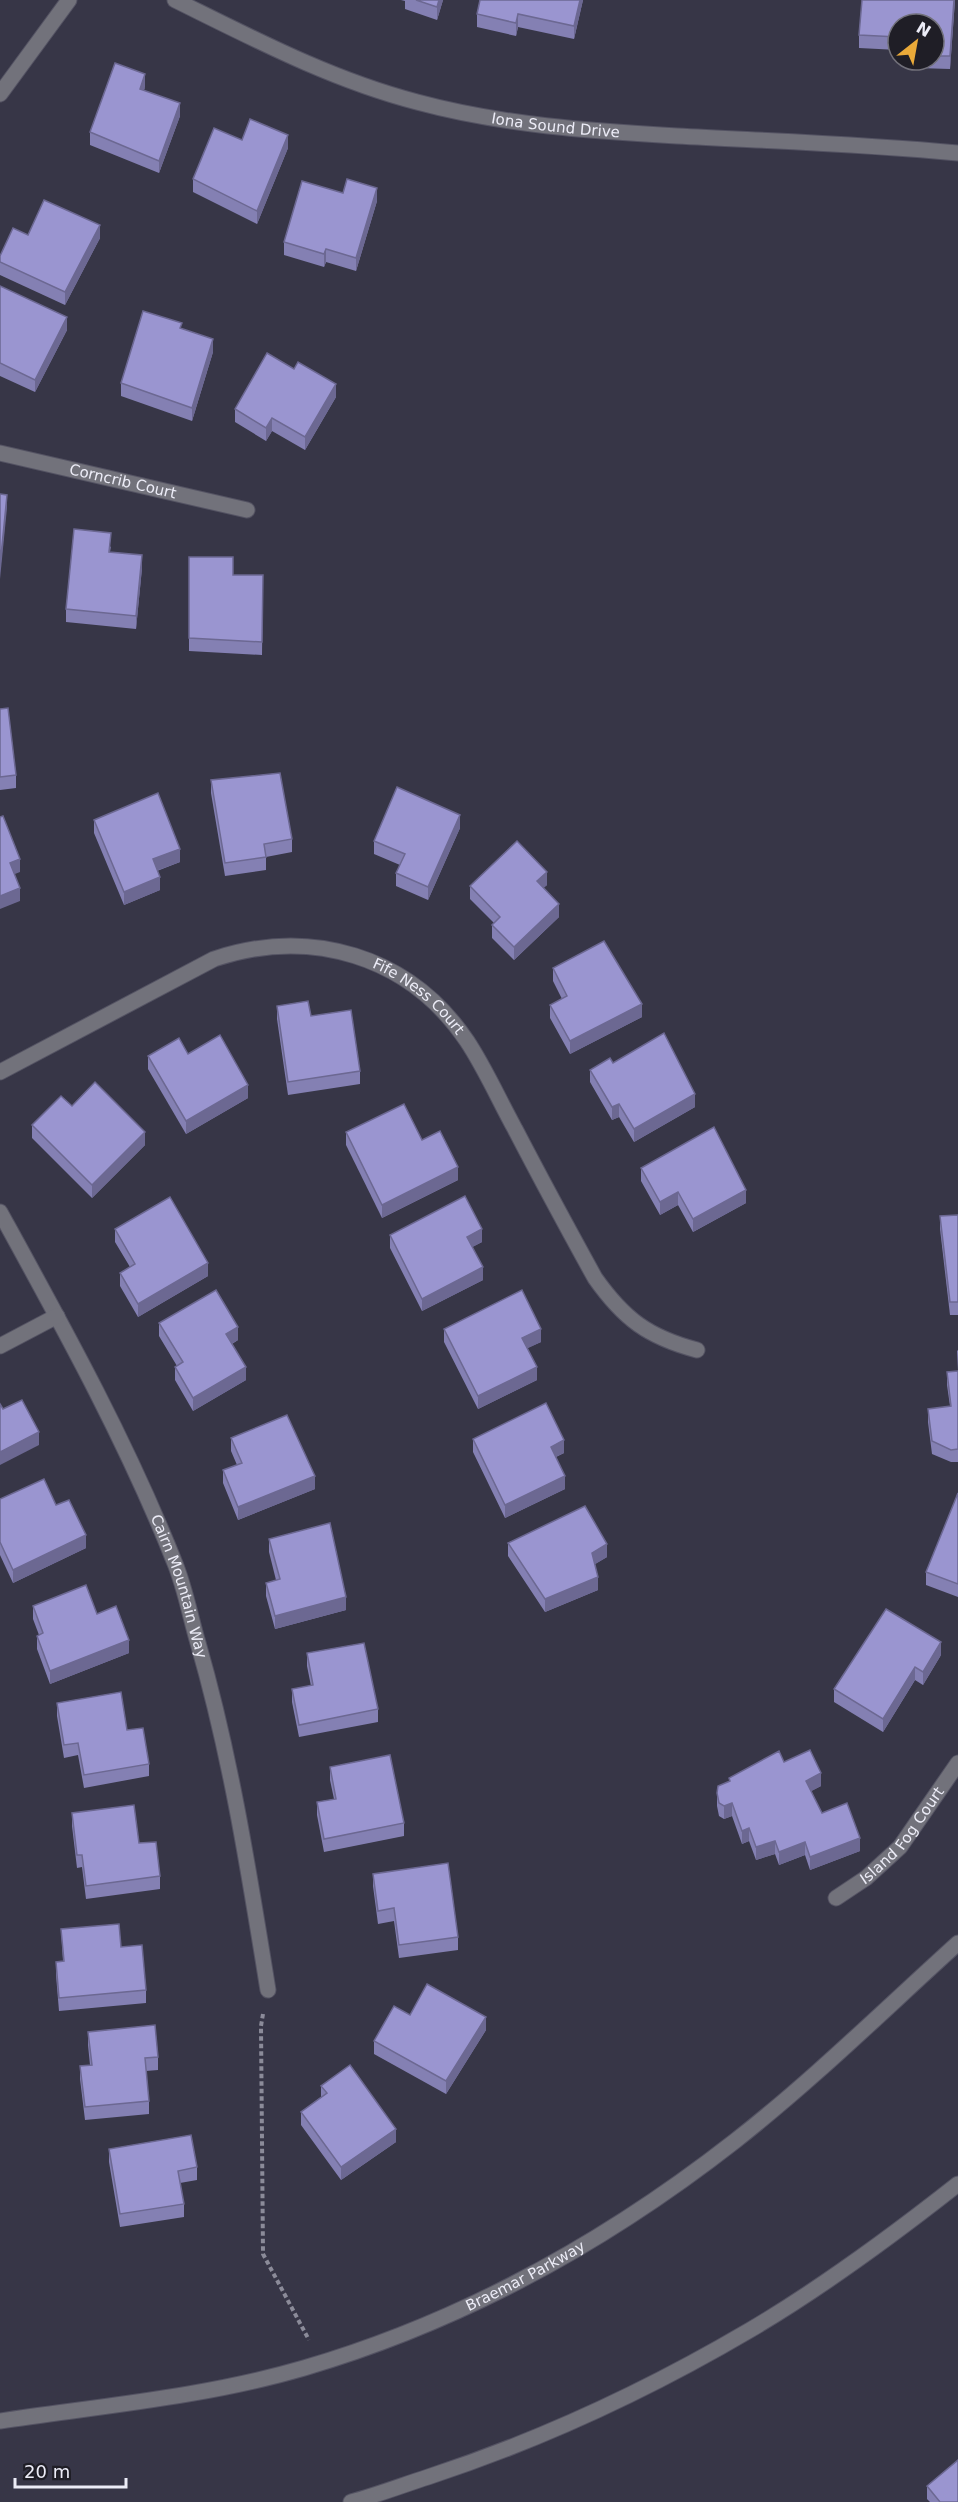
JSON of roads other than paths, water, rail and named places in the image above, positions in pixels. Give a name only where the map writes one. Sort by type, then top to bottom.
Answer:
[{"type":"street","points":[[0,94],[69,0]]},
{"type":"street","name":"Iona Sound Drive","points":[[175,0],[285,55],[350,81],[417,102],[502,121],[589,131],[958,153]]},
{"type":"street","name":"Corncrib Court","points":[[0,453],[247,510]]},
{"type":"street","name":"Fife Ness Court","points":[[0,1072],[214,959],[231,953],[274,945],[326,947],[361,956],[402,976],[437,1005],[467,1041],[595,1278],[611,1302],[638,1325],[669,1343],[697,1350]]},
{"type":"street","name":"Cairn Mountain Way","points":[[0,1212],[57,1316],[134,1470],[175,1563],[214,1698],[238,1808],[268,1990]]},
{"type":"street","points":[[0,1346],[57,1316]]},
{"type":"street","name":"Island Fog Court","points":[[836,1898],[867,1878],[900,1847],[958,1763]]},
{"type":"street","name":"Braemar Parkway","points":[[0,2421],[206,2391],[320,2362],[400,2335],[514,2284],[605,2233],[675,2186],[777,2107],[958,1943]]},
{"type":"street","points":[[354,2502],[488,2457],[562,2427],[658,2380],[751,2329],[884,2241],[958,2184]]}]
